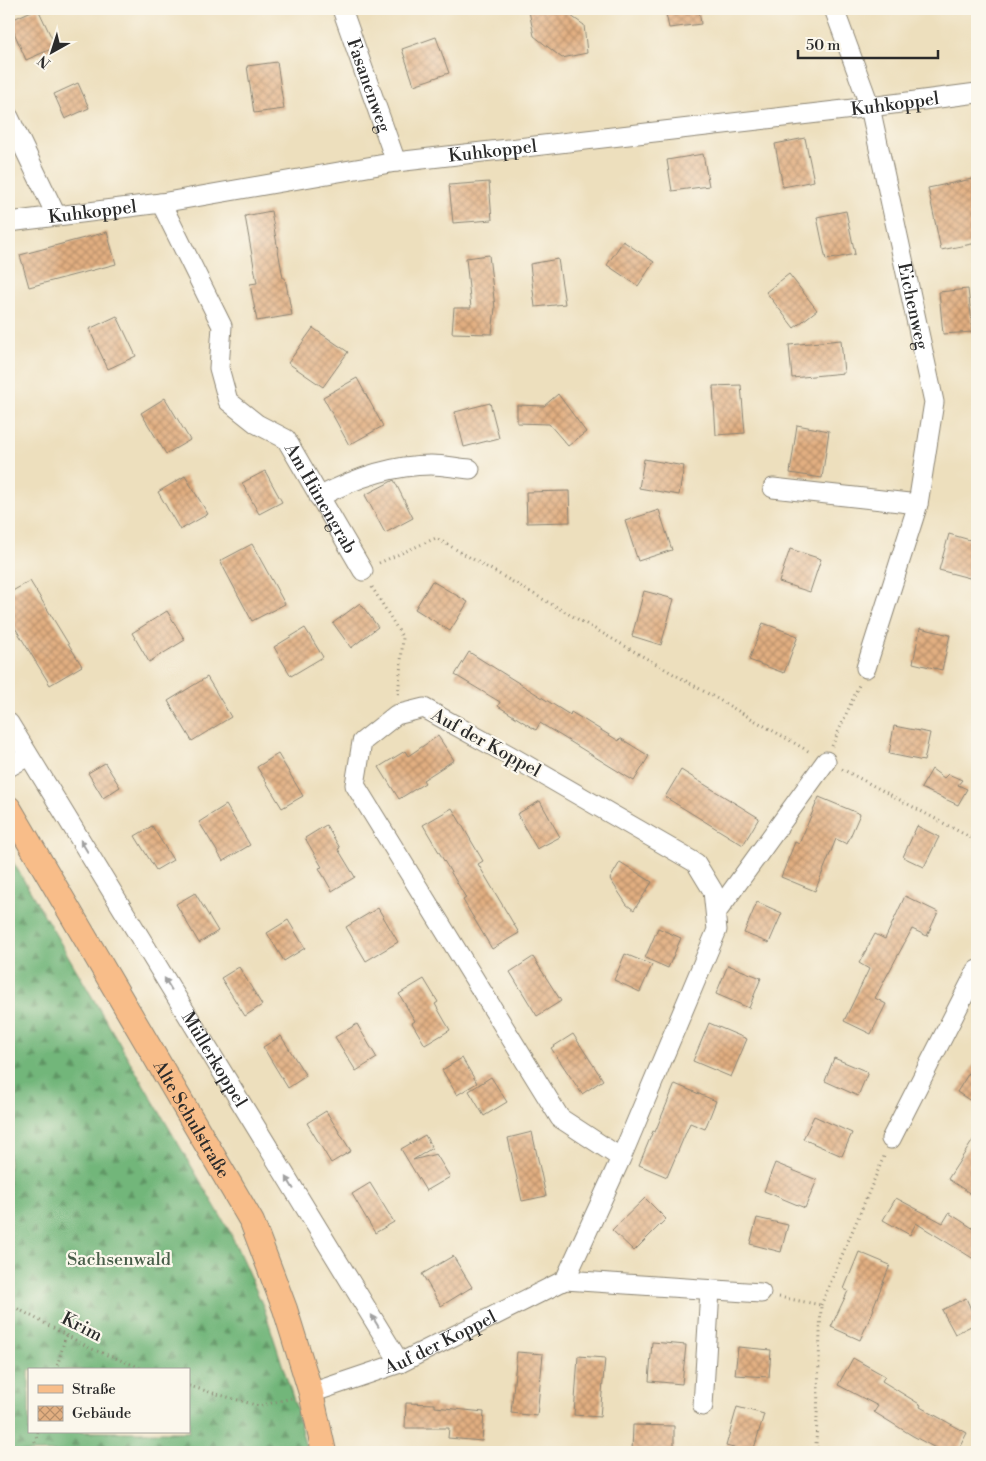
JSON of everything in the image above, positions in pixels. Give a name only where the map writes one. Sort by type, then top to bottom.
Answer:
[{"type":"main road","name":"Alte Schulstraße","points":[[9,808],[252,1222],[285,1309],[311,1393],[324,1452]]},
{"type":"street","name":"Fasanenweg","points":[[342,9],[396,162]]},
{"type":"street","name":"Eichenweg","points":[[834,9],[870,107],[934,402],[918,504],[866,668]]},
{"type":"street","name":"Kuhkoppel","points":[[9,222],[161,203],[396,162],[977,93]]},
{"type":"street","points":[[9,117],[56,215]]},
{"type":"street","name":"Am Hünengrab","points":[[161,203],[222,326],[219,368],[228,401],[257,424],[286,439],[363,571]]},
{"type":"street","points":[[319,497],[344,484],[375,473],[430,465],[470,469]]},
{"type":"street","points":[[774,488],[918,504]]},
{"type":"street","name":"Auf der Koppel","points":[[311,1393],[400,1363],[565,1280],[621,1158],[717,930],[713,891],[696,863],[424,708],[396,715],[362,742],[355,785],[560,1118],[621,1158]]},
{"type":"street","name":"Müllerkoppel","points":[[9,723],[400,1363]]},
{"type":"street","points":[[9,767],[28,756]]},
{"type":"street","points":[[716,913],[826,761]]},
{"type":"street","points":[[892,1139],[977,970]]},
{"type":"street","points":[[565,1280],[762,1293]]},
{"type":"street","points":[[703,1406],[710,1290]]},
{"type":"path","points":[[396,715],[403,638],[363,571],[436,538],[826,761],[977,841]]},
{"type":"path","points":[[826,761],[866,668]]},
{"type":"path","points":[[822,1452],[816,1446],[821,1305],[892,1139]]},
{"type":"path","points":[[762,1293],[821,1305]]},
{"type":"path","name":"Krim","points":[[9,1304],[92,1348],[141,1368]]},
{"type":"path","points":[[57,1368],[66,1334]]},
{"type":"path","points":[[190,1386],[259,1406],[311,1393]]},
{"type":"path","points":[[32,1452],[37,1434]]},
{"type":"green space","name":"Sachsenwald","points":[[9,855],[230,1232],[264,1308],[295,1404],[307,1452],[9,1452]]},
{"type":"building","points":[[38,9],[56,47],[26,60],[9,21]]},
{"type":"building","points":[[561,9],[584,25],[587,53],[562,58],[534,36],[529,11]]},
{"type":"building","points":[[665,9],[699,9],[701,24],[669,28]]},
{"type":"building","points":[[436,37],[449,73],[414,85],[402,49]]},
{"type":"building","points":[[277,62],[284,109],[254,113],[247,66]]},
{"type":"building","points":[[78,83],[89,108],[65,119],[54,94]]},
{"type":"building","points":[[805,138],[814,181],[783,187],[775,144]]},
{"type":"building","points":[[703,154],[709,186],[672,191],[667,160]]},
{"type":"building","points":[[977,178],[977,243],[941,250],[928,188]]},
{"type":"building","points":[[489,182],[492,220],[453,223],[449,185]]},
{"type":"building","points":[[271,211],[292,315],[257,321],[250,284],[257,283],[245,216]]},
{"type":"building","points":[[846,211],[855,254],[826,260],[817,217]]},
{"type":"building","points":[[107,232],[116,264],[29,287],[20,255]]},
{"type":"building","points":[[623,241],[654,262],[638,286],[607,265]]},
{"type":"building","points":[[489,255],[495,308],[492,334],[452,333],[454,308],[471,308],[466,258]]},
{"type":"building","points":[[558,259],[565,304],[535,307],[530,264]]},
{"type":"building","points":[[789,274],[817,310],[794,328],[766,292]]},
{"type":"building","points":[[968,289],[973,332],[943,334],[939,292]]},
{"type":"building","points":[[117,316],[136,356],[108,369],[89,329]]},
{"type":"building","points":[[313,328],[348,352],[323,387],[288,363]]},
{"type":"building","points":[[841,340],[844,373],[792,378],[789,345]]},
{"type":"building","points":[[357,378],[383,426],[349,445],[323,397]]},
{"type":"building","points":[[741,385],[745,433],[716,435],[713,386]]},
{"type":"building","points":[[558,394],[586,432],[568,446],[549,424],[517,423],[517,405],[544,406]]},
{"type":"building","points":[[165,398],[190,440],[166,454],[141,413]]},
{"type":"building","points":[[490,403],[499,438],[464,447],[455,412]]},
{"type":"building","points":[[797,425],[829,431],[822,478],[790,473]]},
{"type":"building","points":[[644,459],[684,466],[679,495],[639,488]]},
{"type":"building","points":[[265,471],[282,502],[259,514],[242,483]]},
{"type":"building","points":[[185,476],[208,514],[180,530],[158,492]]},
{"type":"building","points":[[394,480],[413,518],[385,533],[365,495]]},
{"type":"building","points":[[569,491],[570,522],[527,523],[526,492]]},
{"type":"building","points":[[659,510],[672,550],[638,561],[625,521]]},
{"type":"building","points":[[949,534],[977,542],[977,580],[939,570]]},
{"type":"building","points":[[252,544],[285,604],[252,621],[220,561]]},
{"type":"building","points":[[790,549],[821,559],[810,592],[779,582]]},
{"type":"building","points":[[30,581],[82,666],[50,685],[9,618],[9,593]]},
{"type":"building","points":[[432,581],[468,602],[450,631],[415,609]]},
{"type":"building","points":[[644,591],[674,599],[661,645],[632,636]]},
{"type":"building","points":[[360,603],[378,627],[351,648],[333,623]]},
{"type":"building","points":[[167,611],[185,640],[149,662],[132,633]]},
{"type":"building","points":[[763,623],[798,636],[784,673],[749,660]]},
{"type":"building","points":[[305,628],[323,657],[291,676],[274,647]]},
{"type":"building","points":[[920,628],[950,635],[942,670],[913,663]]},
{"type":"building","points":[[469,652],[570,715],[571,712],[619,741],[620,738],[649,756],[634,781],[540,723],[536,730],[498,706],[500,702],[455,675]]},
{"type":"building","points":[[207,677],[231,717],[192,741],[168,701]]},
{"type":"building","points":[[894,726],[930,733],[924,761],[889,754]]},
{"type":"building","points":[[438,736],[454,760],[423,780],[425,783],[399,799],[379,767],[405,751],[408,756]]},
{"type":"building","points":[[278,754],[303,796],[282,808],[257,767]]},
{"type":"building","points":[[105,763],[120,787],[103,798],[88,773]]},
{"type":"building","points":[[932,769],[944,778],[948,774],[962,780],[958,785],[967,789],[958,805],[921,788]]},
{"type":"building","points":[[681,770],[759,818],[743,845],[665,797]]},
{"type":"building","points":[[819,797],[860,814],[847,844],[836,839],[815,891],[781,877],[795,842],[799,844]]},
{"type":"building","points":[[540,801],[560,837],[537,849],[517,814]]},
{"type":"building","points":[[226,805],[250,845],[223,861],[199,822]]},
{"type":"building","points":[[452,808],[483,861],[478,864],[519,933],[492,949],[463,900],[466,898],[423,825]]},
{"type":"building","points":[[326,825],[355,877],[332,891],[319,868],[322,867],[305,838]]},
{"type":"building","points":[[152,826],[173,860],[156,870],[135,836]]},
{"type":"building","points":[[917,826],[939,837],[924,867],[903,857]]},
{"type":"building","points":[[620,862],[652,882],[634,910],[627,905],[610,879]]},
{"type":"building","points":[[195,893],[218,931],[199,943],[176,904]]},
{"type":"building","points":[[905,896],[938,912],[927,936],[912,929],[875,998],[886,1004],[871,1034],[844,1021],[869,969],[859,963],[875,934],[885,939]]},
{"type":"building","points":[[757,902],[782,913],[769,943],[744,933]]},
{"type":"building","points":[[378,908],[398,942],[366,961],[346,927]]},
{"type":"building","points":[[288,920],[305,948],[284,961],[267,933]]},
{"type":"building","points":[[658,928],[681,938],[668,968],[645,958]]},
{"type":"building","points":[[625,954],[652,965],[640,992],[614,980]]},
{"type":"building","points":[[533,957],[561,1001],[537,1016],[510,972]]},
{"type":"building","points":[[728,965],[761,978],[749,1008],[716,994]]},
{"type":"building","points":[[239,967],[262,1005],[245,1016],[221,978]]},
{"type":"building","points":[[424,979],[438,1002],[435,1004],[450,1030],[425,1045],[412,1023],[415,1021],[399,994]]},
{"type":"building","points":[[709,1023],[747,1039],[731,1077],[693,1061]]},
{"type":"building","points":[[357,1024],[377,1058],[356,1071],[335,1037]]},
{"type":"building","points":[[573,1034],[603,1080],[582,1094],[551,1048]]},
{"type":"building","points":[[281,1036],[306,1076],[288,1088],[263,1047]]},
{"type":"building","points":[[462,1058],[477,1083],[457,1095],[442,1070]]},
{"type":"building","points":[[834,1058],[868,1072],[858,1096],[825,1081]]},
{"type":"building","points":[[977,1060],[977,1105],[957,1092]]},
{"type":"building","points":[[491,1077],[507,1102],[484,1116],[469,1091]]},
{"type":"building","points":[[675,1084],[716,1101],[705,1129],[690,1123],[667,1177],[639,1165]]},
{"type":"building","points":[[326,1111],[351,1151],[331,1163],[307,1123]]},
{"type":"building","points":[[814,1116],[852,1133],[842,1156],[803,1139]]},
{"type":"building","points":[[532,1132],[546,1196],[522,1201],[508,1138]]},
{"type":"building","points":[[977,1134],[977,1184],[971,1194],[948,1179]]},
{"type":"building","points":[[425,1135],[432,1148],[413,1160],[436,1154],[450,1177],[426,1191],[401,1149]]},
{"type":"building","points":[[775,1163],[817,1180],[805,1208],[764,1191]]},
{"type":"building","points":[[370,1183],[394,1222],[375,1233],[352,1194]]},
{"type":"building","points":[[645,1198],[666,1219],[634,1251],[612,1230]]},
{"type":"building","points":[[896,1198],[943,1223],[949,1213],[977,1231],[977,1261],[916,1223],[910,1235],[883,1220]]},
{"type":"building","points":[[757,1218],[788,1225],[781,1252],[750,1244]]},
{"type":"building","points":[[859,1252],[890,1265],[860,1340],[831,1327],[848,1291],[844,1289]]},
{"type":"building","points":[[453,1256],[472,1287],[441,1306],[422,1274]]},
{"type":"building","points":[[966,1298],[977,1323],[955,1334],[942,1310]]},
{"type":"building","points":[[652,1342],[686,1345],[682,1384],[649,1381]]},
{"type":"building","points":[[738,1347],[771,1350],[769,1377],[735,1375]]},
{"type":"building","points":[[517,1352],[543,1354],[537,1416],[511,1413]]},
{"type":"building","points":[[578,1356],[605,1358],[600,1417],[574,1415]]},
{"type":"building","points":[[853,1358],[885,1376],[882,1381],[921,1405],[920,1407],[967,1433],[957,1452],[943,1452],[913,1436],[874,1412],[878,1406],[838,1385]]},
{"type":"building","points":[[406,1403],[435,1404],[435,1407],[484,1412],[482,1441],[448,1438],[449,1428],[405,1428]]},
{"type":"building","points":[[737,1407],[764,1414],[753,1452],[726,1446]]},
{"type":"building","points":[[633,1425],[674,1426],[674,1452],[632,1452]]}]
